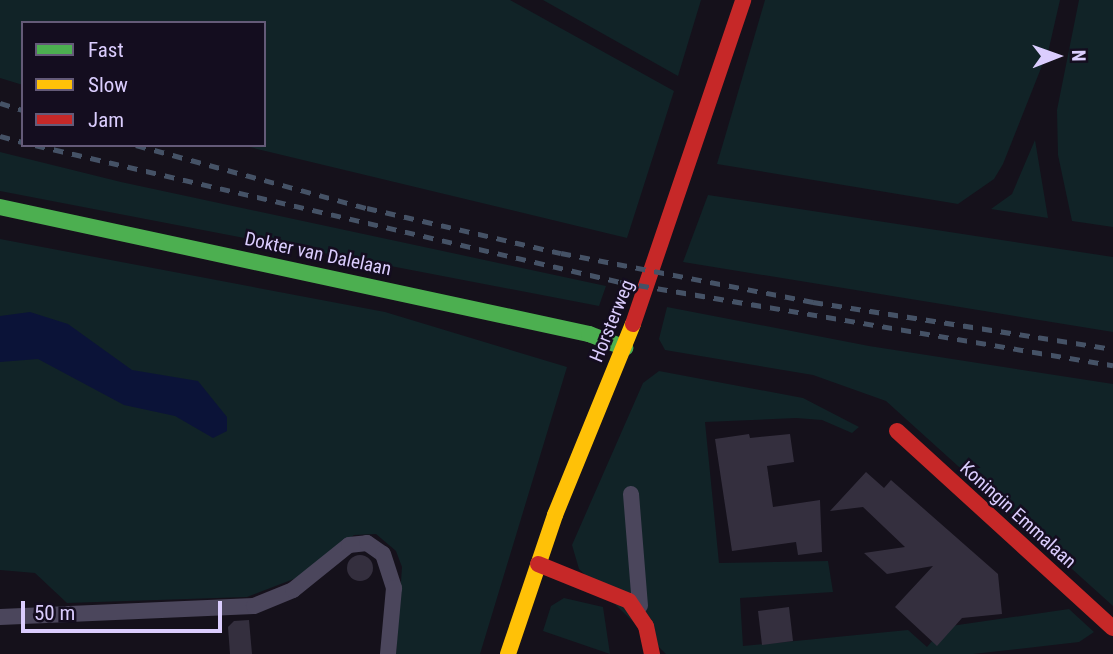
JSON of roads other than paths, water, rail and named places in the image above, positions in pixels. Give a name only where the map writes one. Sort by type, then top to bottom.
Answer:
[{"type":"street","name":"Horsterweg","points":[[508,654],[538,564],[625,348],[743,0]]},
{"type":"street","name":"Dokter van Dalelaan","points":[[0,207],[589,334],[625,348]]},
{"type":"street","name":"Koningin Emmalaan","points":[[897,431],[1113,628]]},
{"type":"street","points":[[538,564],[608,590],[640,612],[652,654]]},
{"type":"lane","points":[[631,494],[640,612]]},
{"type":"lane","points":[[0,617],[254,606],[293,590],[349,545],[367,543],[383,554],[394,588],[388,654]]},
{"type":"water","points":[[30,312],[68,324],[132,370],[198,381],[227,417],[227,431],[213,438],[175,416],[124,405],[38,359],[0,362],[0,316]]},
{"type":"railway","points":[[0,103],[21,109]]},
{"type":"railway","points":[[0,136],[21,141]]},
{"type":"railway","points":[[44,147],[620,282],[1113,365]]},
{"type":"railway","points":[[143,147],[367,208],[561,253],[813,302],[1113,349]]}]
